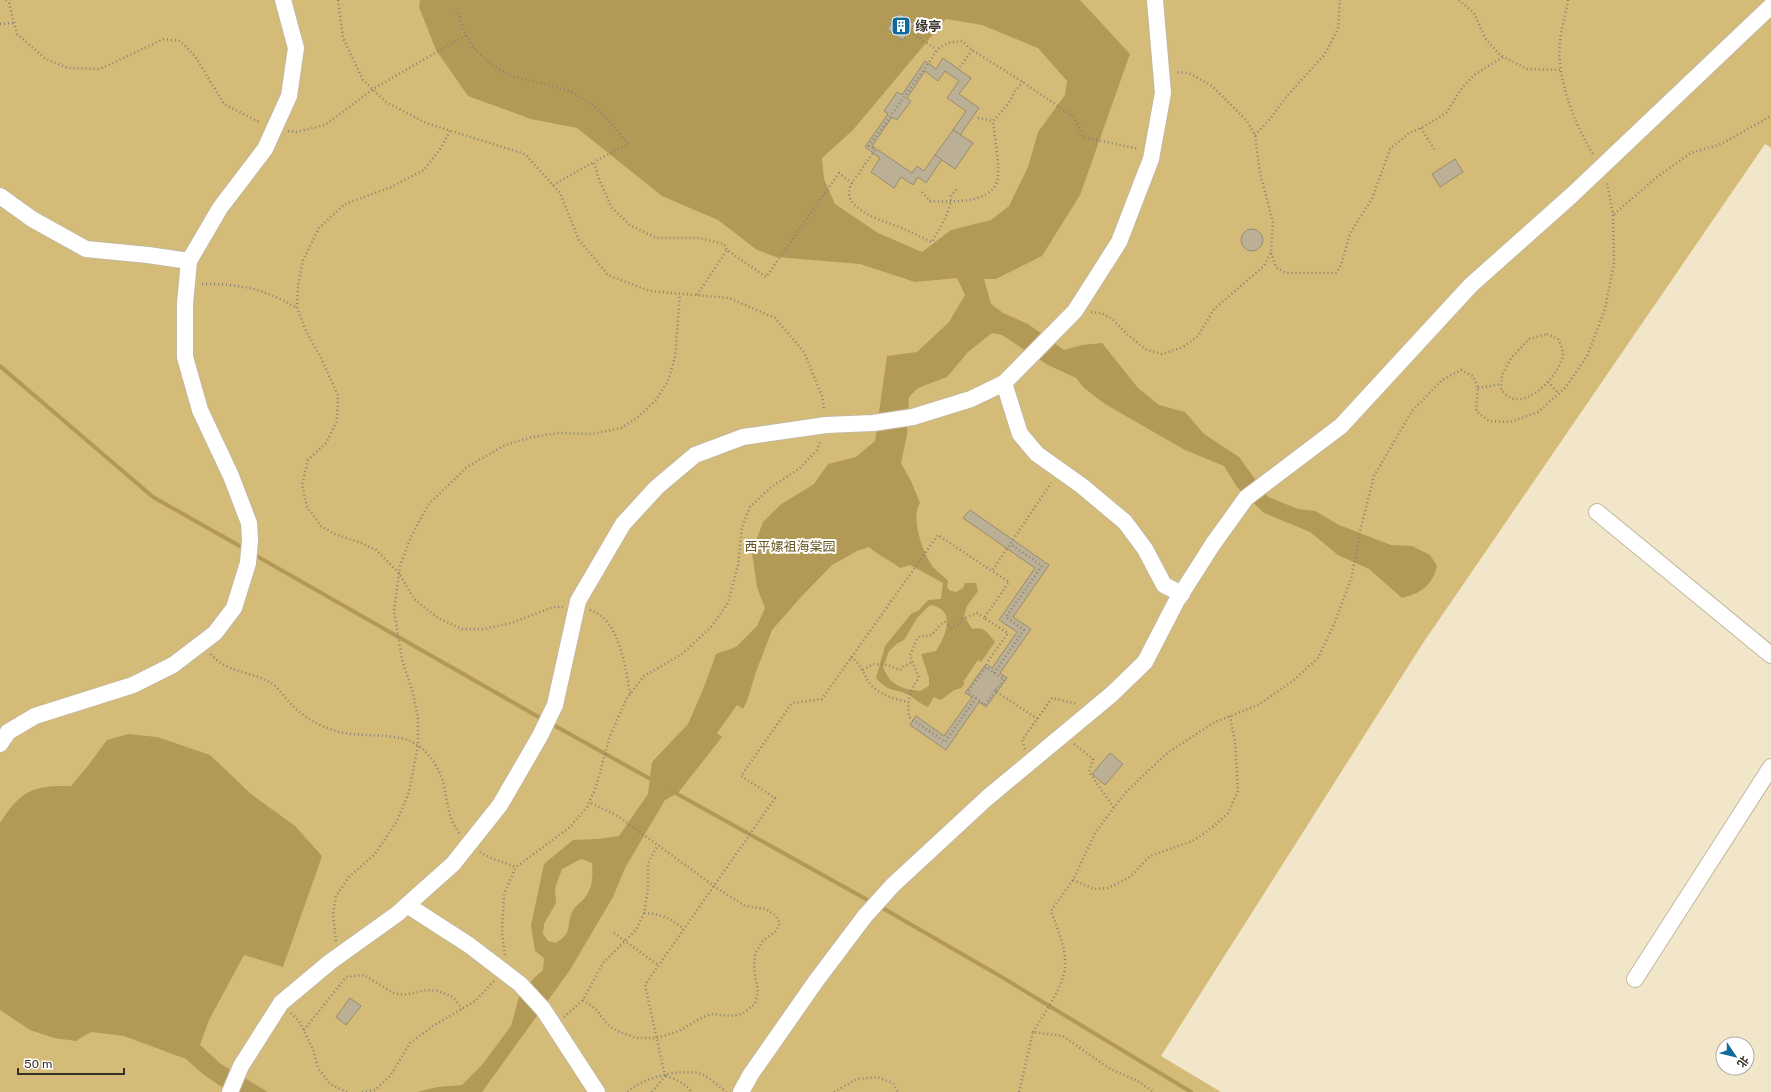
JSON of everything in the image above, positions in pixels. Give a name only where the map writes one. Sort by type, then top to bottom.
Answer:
[{"type":"street","points":[[0,744],[8,732],[35,716],[133,685],[173,665],[215,633],[234,608],[248,563],[250,540],[249,523],[231,476],[200,410],[185,357],[187,284],[189,262],[220,208],[265,149],[289,96],[296,48],[282,0]]},
{"type":"street","points":[[230,1092],[241,1066],[281,1003],[339,956],[407,905],[453,864],[500,805],[540,736],[555,705],[578,601],[623,524],[657,487],[695,455],[743,436],[826,425],[872,423],[912,417],[971,399],[1004,383],[1075,311],[1119,242],[1151,159],[1163,94],[1155,0]]},
{"type":"street","points":[[741,1092],[751,1074],[812,987],[865,916],[893,885],[987,798],[1096,708],[1146,662],[1182,594],[1213,544],[1246,498],[1341,426],[1471,284],[1601,167],[1771,6]]},
{"type":"street","points":[[0,196],[32,219],[86,249],[148,255],[189,262]]},
{"type":"street","points":[[1004,383],[1020,434],[1037,454],[1082,486],[1125,522],[1145,549],[1164,584],[1182,594]]},
{"type":"street","points":[[1597,512],[1771,655]]},
{"type":"street","points":[[1635,979],[1771,767]]},
{"type":"street","points":[[407,905],[469,945],[520,984],[544,1009],[597,1092]]},
{"type":"path","points":[[6,0],[10,2],[17,34],[46,59],[68,68],[100,69],[164,39],[180,41],[195,56],[224,104],[249,118],[274,129],[296,132],[325,125],[374,89],[466,35]]},
{"type":"path","points":[[338,0],[343,38],[363,80],[386,102],[426,123],[525,154],[560,193],[579,240],[608,275],[650,291],[729,298],[775,318],[804,352],[822,396],[826,425],[817,450],[800,468],[770,488],[750,507],[742,526],[738,565],[728,603],[711,627],[682,654],[644,676],[630,694],[610,736],[602,769],[589,802],[570,827],[516,867],[504,894],[502,933],[505,958],[504,971],[475,1001],[433,1026],[410,1043],[390,1076],[375,1090],[362,1092]]},
{"type":"path","points":[[1255,135],[1270,119],[1287,96],[1325,54],[1338,29],[1340,0]]},
{"type":"path","points":[[1459,0],[1474,13],[1485,38],[1504,57],[1527,69],[1561,70]]},
{"type":"path","points":[[1019,1092],[1033,1032],[1058,989],[1065,968],[1063,946],[1051,911],[1074,880],[1095,833],[1125,793],[1166,754],[1213,723],[1258,705],[1294,680],[1318,658],[1335,622],[1354,568],[1361,527],[1374,476],[1412,411],[1442,380],[1461,370],[1473,376],[1478,388],[1476,412],[1489,421],[1510,422],[1538,412],[1566,387],[1586,356],[1605,309],[1614,263],[1614,215],[1607,182],[1601,167],[1583,138],[1569,102],[1561,70],[1560,43],[1568,0]]},
{"type":"path","points":[[457,9],[466,35],[481,57],[499,69],[518,78],[561,88],[580,96],[598,109],[628,144],[553,185]]},
{"type":"path","points":[[0,24],[14,23]]},
{"type":"path","points":[[900,25],[936,50]]},
{"type":"path","points":[[958,188],[951,196],[951,202],[947,214],[932,242],[906,229],[878,220],[860,210],[850,198],[849,191],[852,183],[875,150],[869,146],[932,58],[936,50],[950,42],[962,41],[972,50],[1023,82],[1074,117],[1083,137],[1152,151]]},
{"type":"path","points":[[960,68],[972,50]]},
{"type":"path","points":[[1161,71],[1189,73],[1212,86],[1247,121],[1255,135],[1260,173],[1273,222],[1271,252],[1276,267],[1286,273],[1336,273],[1341,265],[1350,233],[1372,199],[1390,149],[1409,133],[1421,128],[1446,113],[1462,88],[1474,75],[1504,57]]},
{"type":"path","points":[[922,192],[930,201],[951,202],[970,200],[987,194],[997,182],[998,164],[993,120],[1009,103],[1015,91],[1023,82]]},
{"type":"path","points":[[1614,215],[1657,177],[1691,153],[1721,144],[1771,116]]},
{"type":"path","points":[[978,118],[993,120]]},
{"type":"path","points":[[1421,128],[1434,149]]},
{"type":"path","points":[[450,131],[441,148],[424,170],[390,187],[345,204],[319,228],[303,260],[298,286],[297,308],[306,331],[320,356],[338,395],[337,421],[326,443],[308,460],[302,485],[307,507],[321,526],[335,534],[376,550],[399,573],[414,599],[438,618],[462,628],[483,629],[511,623],[553,607],[577,607],[594,611],[608,624],[620,645],[630,694]]},
{"type":"path","points":[[594,162],[598,177],[612,208],[630,225],[656,238],[699,238],[724,244],[727,250],[766,277],[839,173],[852,183]]},
{"type":"path","points":[[697,295],[727,250]]},
{"type":"path","points":[[1075,311],[1100,313],[1112,319],[1145,349],[1162,354],[1183,347],[1198,336],[1214,309],[1264,266],[1271,252]]},
{"type":"path","points":[[187,284],[229,284],[247,287],[276,296],[297,308]]},
{"type":"path","points":[[339,956],[333,915],[336,896],[349,877],[375,854],[397,821],[409,792],[418,745],[418,719],[413,693],[401,655],[394,611],[399,573],[411,537],[428,505],[467,467],[505,445],[532,437],[559,433],[592,434],[621,428],[637,418],[656,400],[668,381],[675,357],[680,294]]},
{"type":"path","points":[[1547,334],[1558,339],[1563,353],[1558,371],[1542,388],[1525,397],[1512,398],[1501,390],[1502,384],[1502,375],[1511,358],[1529,339],[1547,334]]},
{"type":"path","points":[[1548,382],[1558,394]]},
{"type":"path","points":[[1478,388],[1502,384]]},
{"type":"path","points":[[992,571],[1060,470]]},
{"type":"path","points":[[665,1076],[645,985],[775,798],[741,776],[792,703],[822,698],[938,535],[1009,582],[984,618]]},
{"type":"path","points":[[994,673],[1024,630],[1006,617],[1042,566],[1010,544]]},
{"type":"path","points":[[976,698],[945,742],[909,717],[909,697],[912,687],[919,678],[910,655],[918,637],[932,635],[940,625],[945,622],[951,628],[960,624],[965,616],[977,613],[1008,633],[988,661]]},
{"type":"path","points":[[202,643],[213,657],[228,668],[271,683],[291,705],[310,720],[336,731],[358,735],[385,736],[405,739],[418,745],[432,759],[444,784],[448,811],[454,826],[469,844],[491,858],[516,867]]},
{"type":"path","points":[[851,657],[858,662],[871,685],[891,698],[908,702]]},
{"type":"path","points":[[863,670],[873,664],[888,665],[900,670],[912,662]]},
{"type":"path","points":[[986,667],[1004,679],[995,691],[986,705],[968,692],[986,667]]},
{"type":"path","points":[[995,691],[1038,719]]},
{"type":"path","points":[[1028,764],[1022,740],[1052,698],[1096,708]]},
{"type":"path","points":[[1074,880],[1094,889],[1108,888],[1130,878],[1150,856],[1195,840],[1228,813],[1238,791],[1235,742],[1230,716]]},
{"type":"path","points":[[1063,735],[1093,759],[1089,772],[1114,808]]},
{"type":"path","points":[[583,1000],[596,1009],[607,1024],[617,1031],[637,1038],[657,1038],[679,1031],[699,1019],[711,1014],[731,1016],[742,1014],[755,1004],[758,992],[754,969],[755,954],[763,941],[776,931],[780,923],[775,915],[766,909],[745,906],[714,886],[623,820],[589,802]]},
{"type":"path","points":[[554,1025],[571,1012],[583,1000],[603,963],[636,930],[644,913],[648,889],[648,863],[658,845]]},
{"type":"path","points":[[644,913],[658,914],[668,917],[684,929]]},
{"type":"path","points":[[614,933],[658,965]]},
{"type":"path","points":[[304,1030],[346,977],[364,975],[393,993],[403,995],[427,990],[438,991],[453,997],[462,1009]]},
{"type":"path","points":[[281,1003],[299,1021],[313,1049],[318,1068],[330,1084],[347,1092]]},
{"type":"path","points":[[1033,1032],[1063,1036],[1110,1069],[1136,1080],[1154,1092]]},
{"type":"path","points":[[628,1092],[647,1079],[674,1073],[699,1073],[727,1092]]},
{"type":"path","points":[[652,1092],[665,1076]]},
{"type":"path","points":[[665,1076],[688,1087],[691,1092]]},
{"type":"path","points":[[834,1092],[857,1079],[877,1077],[893,1083],[898,1092]]},
{"type":"green space","name":"西平嫘祖海棠园","points":[[0,0],[1771,0],[1771,148],[1765,144],[1423,643],[1161,1056],[1221,1092],[0,1092]]},
{"type":"shaded area","points":[[420,0],[1080,0],[1130,54],[1080,195],[1042,256],[996,279],[984,279],[991,304],[1003,313],[1028,324],[1064,350],[1082,345],[1102,343],[1138,388],[1159,405],[1185,412],[1204,434],[1239,457],[1268,497],[1298,509],[1315,511],[1339,525],[1391,545],[1412,546],[1430,555],[1437,566],[1432,579],[1425,588],[1415,594],[1402,598],[1369,569],[1338,555],[1310,532],[1264,513],[1237,487],[1224,466],[1185,450],[1105,404],[1084,388],[1076,378],[1048,365],[1002,335],[992,333],[968,352],[947,377],[918,388],[909,397],[907,435],[901,463],[911,481],[920,503],[917,509],[917,526],[922,545],[929,561],[933,567],[948,581],[947,586],[949,590],[956,592],[963,588],[965,583],[976,583],[978,591],[967,606],[964,616],[972,629],[983,629],[995,642],[981,662],[978,660],[963,682],[965,683],[961,688],[954,690],[941,700],[934,697],[928,707],[909,695],[885,686],[876,678],[885,646],[911,614],[919,610],[928,600],[941,599],[943,583],[910,565],[900,568],[869,547],[857,551],[832,565],[772,630],[743,709],[737,705],[717,733],[722,737],[678,793],[665,800],[625,868],[613,897],[570,970],[482,1092],[417,1092],[438,1087],[462,1085],[482,1065],[511,1026],[519,997],[534,978],[543,970],[544,958],[535,951],[531,925],[544,864],[573,840],[619,836],[648,794],[652,762],[688,724],[716,654],[736,647],[757,626],[765,608],[757,587],[752,552],[763,522],[780,505],[814,484],[828,464],[856,457],[875,441],[887,356],[917,352],[949,322],[965,295],[957,278],[915,282],[860,264],[776,257],[757,250],[718,220],[662,196],[577,128],[531,119],[468,96],[436,50],[419,7]],"holes":[[[946,19],[982,25],[1038,48],[1067,81],[1065,95],[1038,132],[1028,167],[1009,206],[991,220],[951,230],[922,252],[878,233],[835,204],[824,179],[822,158],[853,130]],[[930,605],[944,612],[947,624],[946,631],[936,651],[921,654],[929,678],[929,686],[920,691],[907,689],[897,685],[889,678],[883,667],[889,651],[904,640],[917,618]],[[581,859],[592,863],[591,884],[588,892],[572,912],[568,931],[556,943],[548,941],[543,934],[544,924],[556,903],[555,888],[562,869]]]},
{"type":"shaded area","points":[[128,734],[157,737],[210,755],[251,794],[295,826],[322,856],[283,967],[244,955],[209,1020],[200,1045],[221,1064],[268,1092],[229,1092],[204,1075],[186,1059],[124,1036],[91,1032],[76,1041],[54,1038],[30,1030],[0,1010],[0,823],[14,804],[29,792],[47,787],[71,786],[107,740]]},
{"type":"building","name":"缘亭","points":[[899,13],[914,24],[903,40],[887,29]]},
{"type":"building","points":[[943,58],[971,78],[959,94],[979,108],[960,135],[953,130],[966,111],[947,98],[959,81],[945,71],[938,81],[925,71],[907,98],[911,101],[897,120],[892,117],[872,146],[912,173],[917,166],[924,171],[935,155],[942,159],[926,183],[918,177],[913,185],[901,177],[894,188],[871,172],[880,158],[865,147],[888,114],[884,111],[897,92],[902,95],[925,61],[936,69]]},
{"type":"building","points":[[953,130],[973,143],[955,169],[935,155]]},
{"type":"building","points":[[1455,159],[1463,172],[1440,187],[1432,174]]},
{"type":"building","points":[[1252,229],[1260,232],[1263,240],[1260,248],[1252,251],[1244,248],[1241,240],[1244,232]]},
{"type":"building","points":[[970,510],[1049,565],[1013,617],[1031,629],[1000,673],[1007,678],[986,707],[979,702],[946,750],[910,725],[916,716],[944,736],[972,697],[965,693],[986,664],[992,668],[1017,632],[999,620],[1035,568],[963,518]]},
{"type":"building","points":[[1110,753],[1123,764],[1105,785],[1092,774]]},
{"type":"building","points":[[350,998],[361,1006],[346,1025],[336,1017]]},
{"type":"waterway","points":[[0,366],[153,497],[245,549]]},
{"type":"waterway","points":[[253,554],[544,720]]},
{"type":"waterway","points":[[550,723],[654,781]]},
{"type":"waterway","points":[[672,791],[873,903]]},
{"type":"waterway","points":[[879,906],[1000,976],[1191,1092]]},
{"type":"place","name":"缘亭","points":[[901,26]]}]
